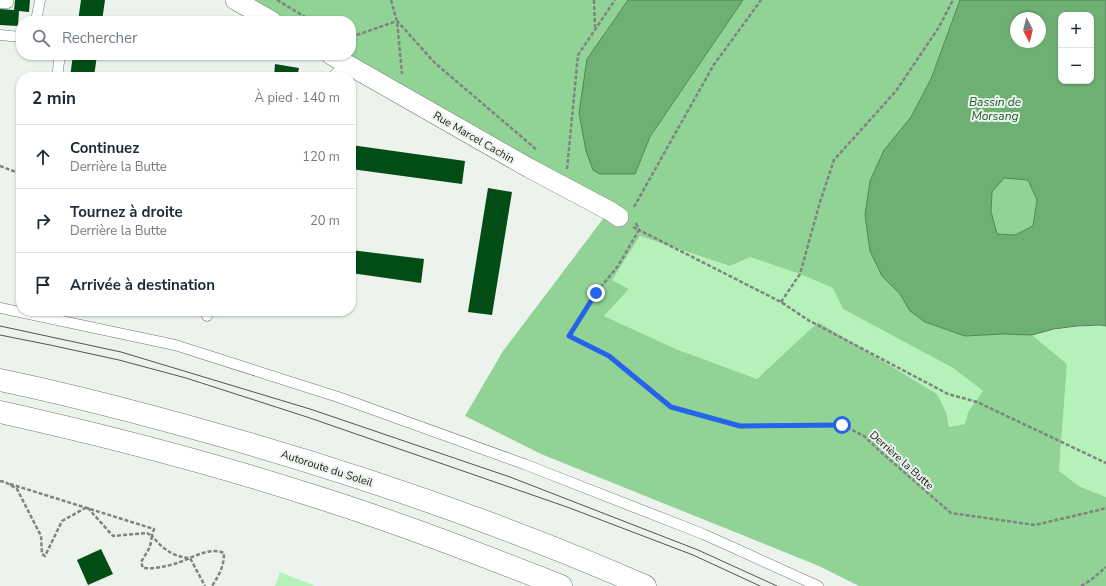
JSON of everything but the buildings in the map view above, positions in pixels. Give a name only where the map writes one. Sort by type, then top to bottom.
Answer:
[{"type":"highway","name":"Autoroute du Soleil","points":[[0,380],[170,421],[342,472],[446,506],[577,556],[645,586]]},
{"type":"highway","points":[[0,412],[75,429],[159,451],[305,493],[446,541],[562,586]]},
{"type":"street","points":[[235,0],[263,16]]},
{"type":"street","name":"Rue Marcel Cachin","points":[[339,60],[529,168],[610,211],[628,216]]},
{"type":"lane","points":[[0,3],[8,4],[8,0]]},
{"type":"lane","points":[[37,16],[40,0]]},
{"type":"lane","points":[[0,35],[16,37]]},
{"type":"lane","points":[[58,72],[59,60]]},
{"type":"lane","points":[[334,72],[339,60]]},
{"type":"lane","points":[[0,308],[16,311]]},
{"type":"lane","points":[[38,316],[175,345],[341,398],[524,464],[703,534],[818,586]]},
{"type":"path","points":[[277,0],[304,16]]},
{"type":"path","points":[[391,0],[397,21],[402,75]]},
{"type":"path","points":[[594,0],[595,29]]},
{"type":"path","points":[[566,175],[578,55],[616,0]]},
{"type":"path","points":[[760,0],[712,66],[628,216],[639,230],[781,302],[808,320],[948,394],[978,402],[1106,463]]},
{"type":"path","points":[[781,302],[800,274],[820,202],[834,160],[896,91],[939,27],[953,0]]},
{"type":"path","points":[[356,35],[397,21]]},
{"type":"path","points":[[397,21],[435,63],[542,155]]},
{"type":"path","points":[[0,166],[16,172]]},
{"type":"path","name":"Derrière la Butte","points":[[639,230],[618,266],[596,293],[569,336],[609,356],[671,407],[740,426],[842,425],[864,436],[951,513],[1035,525],[1103,509],[1106,507]]},
{"type":"path","points":[[0,481],[154,529],[150,547],[142,562],[143,568],[174,564],[218,550],[224,553],[224,563],[218,578],[212,586]]},
{"type":"path","points":[[5,482],[17,489],[42,536],[42,554],[45,556],[62,521],[87,507]]},
{"type":"path","points":[[87,507],[114,536],[147,533],[152,536],[162,547],[180,557],[190,558]]},
{"type":"path","points":[[190,558],[205,586]]},
{"type":"path","points":[[1081,586],[1091,580],[1106,567]]},
{"type":"shaded area","points":[[242,0],[628,0],[587,59],[635,174],[650,138],[743,0],[960,0],[931,79],[911,117],[884,150],[900,294],[910,311],[965,336],[1004,334],[1032,335],[1067,364],[1059,471],[1079,486],[1106,497],[1106,586],[859,586],[819,566],[541,454],[465,416],[503,351],[609,211],[340,60],[356,60],[356,16],[265,16]],"holes":[[[640,236],[730,266],[750,257],[800,274],[833,288],[843,309],[953,368],[983,391],[968,412],[965,424],[949,427],[946,412],[937,394],[818,322],[757,379],[676,349],[604,316],[629,289],[612,280]]]},
{"type":"shaded area","points":[[1004,178],[1028,180],[1037,200],[1033,226],[1015,235],[997,234],[991,211],[992,192]]},
{"type":"shaded area","points":[[640,236],[730,266],[750,257],[800,274],[833,288],[843,309],[953,368],[983,391],[968,412],[965,424],[949,427],[946,412],[937,394],[818,322],[757,379],[676,349],[604,316],[629,289],[612,280]]},
{"type":"shaded area","points":[[1100,325],[1106,326],[1106,497],[1079,486],[1059,471],[1067,364],[1032,335],[1066,328]]},
{"type":"shaded area","points":[[280,572],[315,586],[275,586]]},
{"type":"water","points":[[628,0],[743,0],[650,137],[635,174],[600,174],[593,170],[586,151],[579,113],[587,59]]},
{"type":"water","name":"Bassin de Morsang","points":[[960,0],[1106,0],[1106,326],[1077,326],[1054,329],[1032,335],[1004,334],[965,336],[925,322],[910,311],[900,294],[882,276],[870,251],[865,215],[870,181],[884,150],[911,117],[931,79]],"holes":[[[1004,178],[1028,180],[1037,200],[1033,226],[1015,235],[997,234],[991,211],[992,192]]]},
{"type":"tram line","points":[[0,326],[121,352],[310,409],[510,477],[698,550],[777,586]]},
{"type":"tram line","points":[[0,335],[119,360],[186,378],[307,417],[567,507],[693,555],[760,586]]},
{"type":"route","points":[[596,293],[569,336],[609,356],[671,407],[740,426],[842,425]]}]
